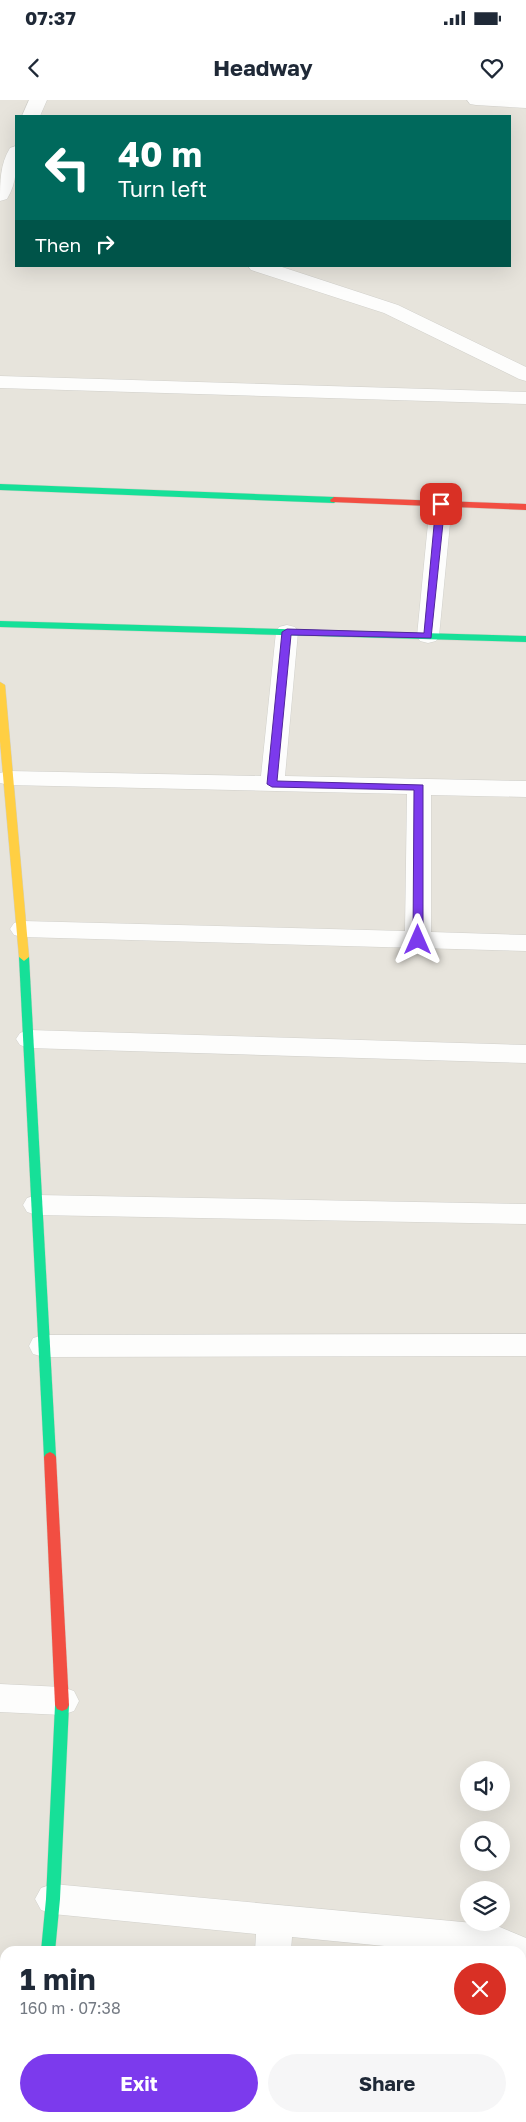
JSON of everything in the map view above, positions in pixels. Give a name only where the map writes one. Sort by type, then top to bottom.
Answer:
[{"type":"street","points":[[32,115],[38,100]]},
{"type":"street","points":[[476,100],[526,103]]},
{"type":"street","points":[[7,188],[15,156]]},
{"type":"street","points":[[261,267],[324,286],[391,310],[526,375]]},
{"type":"street","points":[[0,382],[526,398]]},
{"type":"street","points":[[0,488],[526,506]]},
{"type":"street","points":[[428,636],[441,504]]},
{"type":"street","points":[[0,624],[526,639]]},
{"type":"street","points":[[272,784],[287,632]]},
{"type":"street","points":[[0,685],[5,766],[23,929],[62,1701],[53,1899],[48,1946]]},
{"type":"street","points":[[5,766],[272,784],[526,789]]},
{"type":"street","points":[[418,940],[419,787]]},
{"type":"street","points":[[23,929],[526,943]]},
{"type":"street","points":[[29,1039],[526,1054]]},
{"type":"street","points":[[37,1206],[526,1214]]},
{"type":"street","points":[[44,1346],[526,1345]]},
{"type":"street","points":[[0,1698],[62,1701]]},
{"type":"street","points":[[53,1899],[274,1936],[495,1941],[506,1946]]},
{"type":"shaded area","points":[[0,100],[526,100],[526,1946],[0,1946]]},
{"type":"traffic: fast","points":[[0,487],[334,500]]},
{"type":"traffic: fast","points":[[0,624],[526,639]]},
{"type":"traffic: fast","points":[[24,957],[50,1457]]},
{"type":"traffic: fast","points":[[48,1946],[53,1899],[62,1705]]},
{"type":"traffic: slow","points":[[0,685],[24,957]]},
{"type":"traffic: jam","points":[[334,500],[526,507]]},
{"type":"traffic: jam","points":[[50,1457],[62,1705]]},
{"type":"route","points":[[418,940],[419,787],[272,784],[287,632],[428,636],[441,504]]}]
